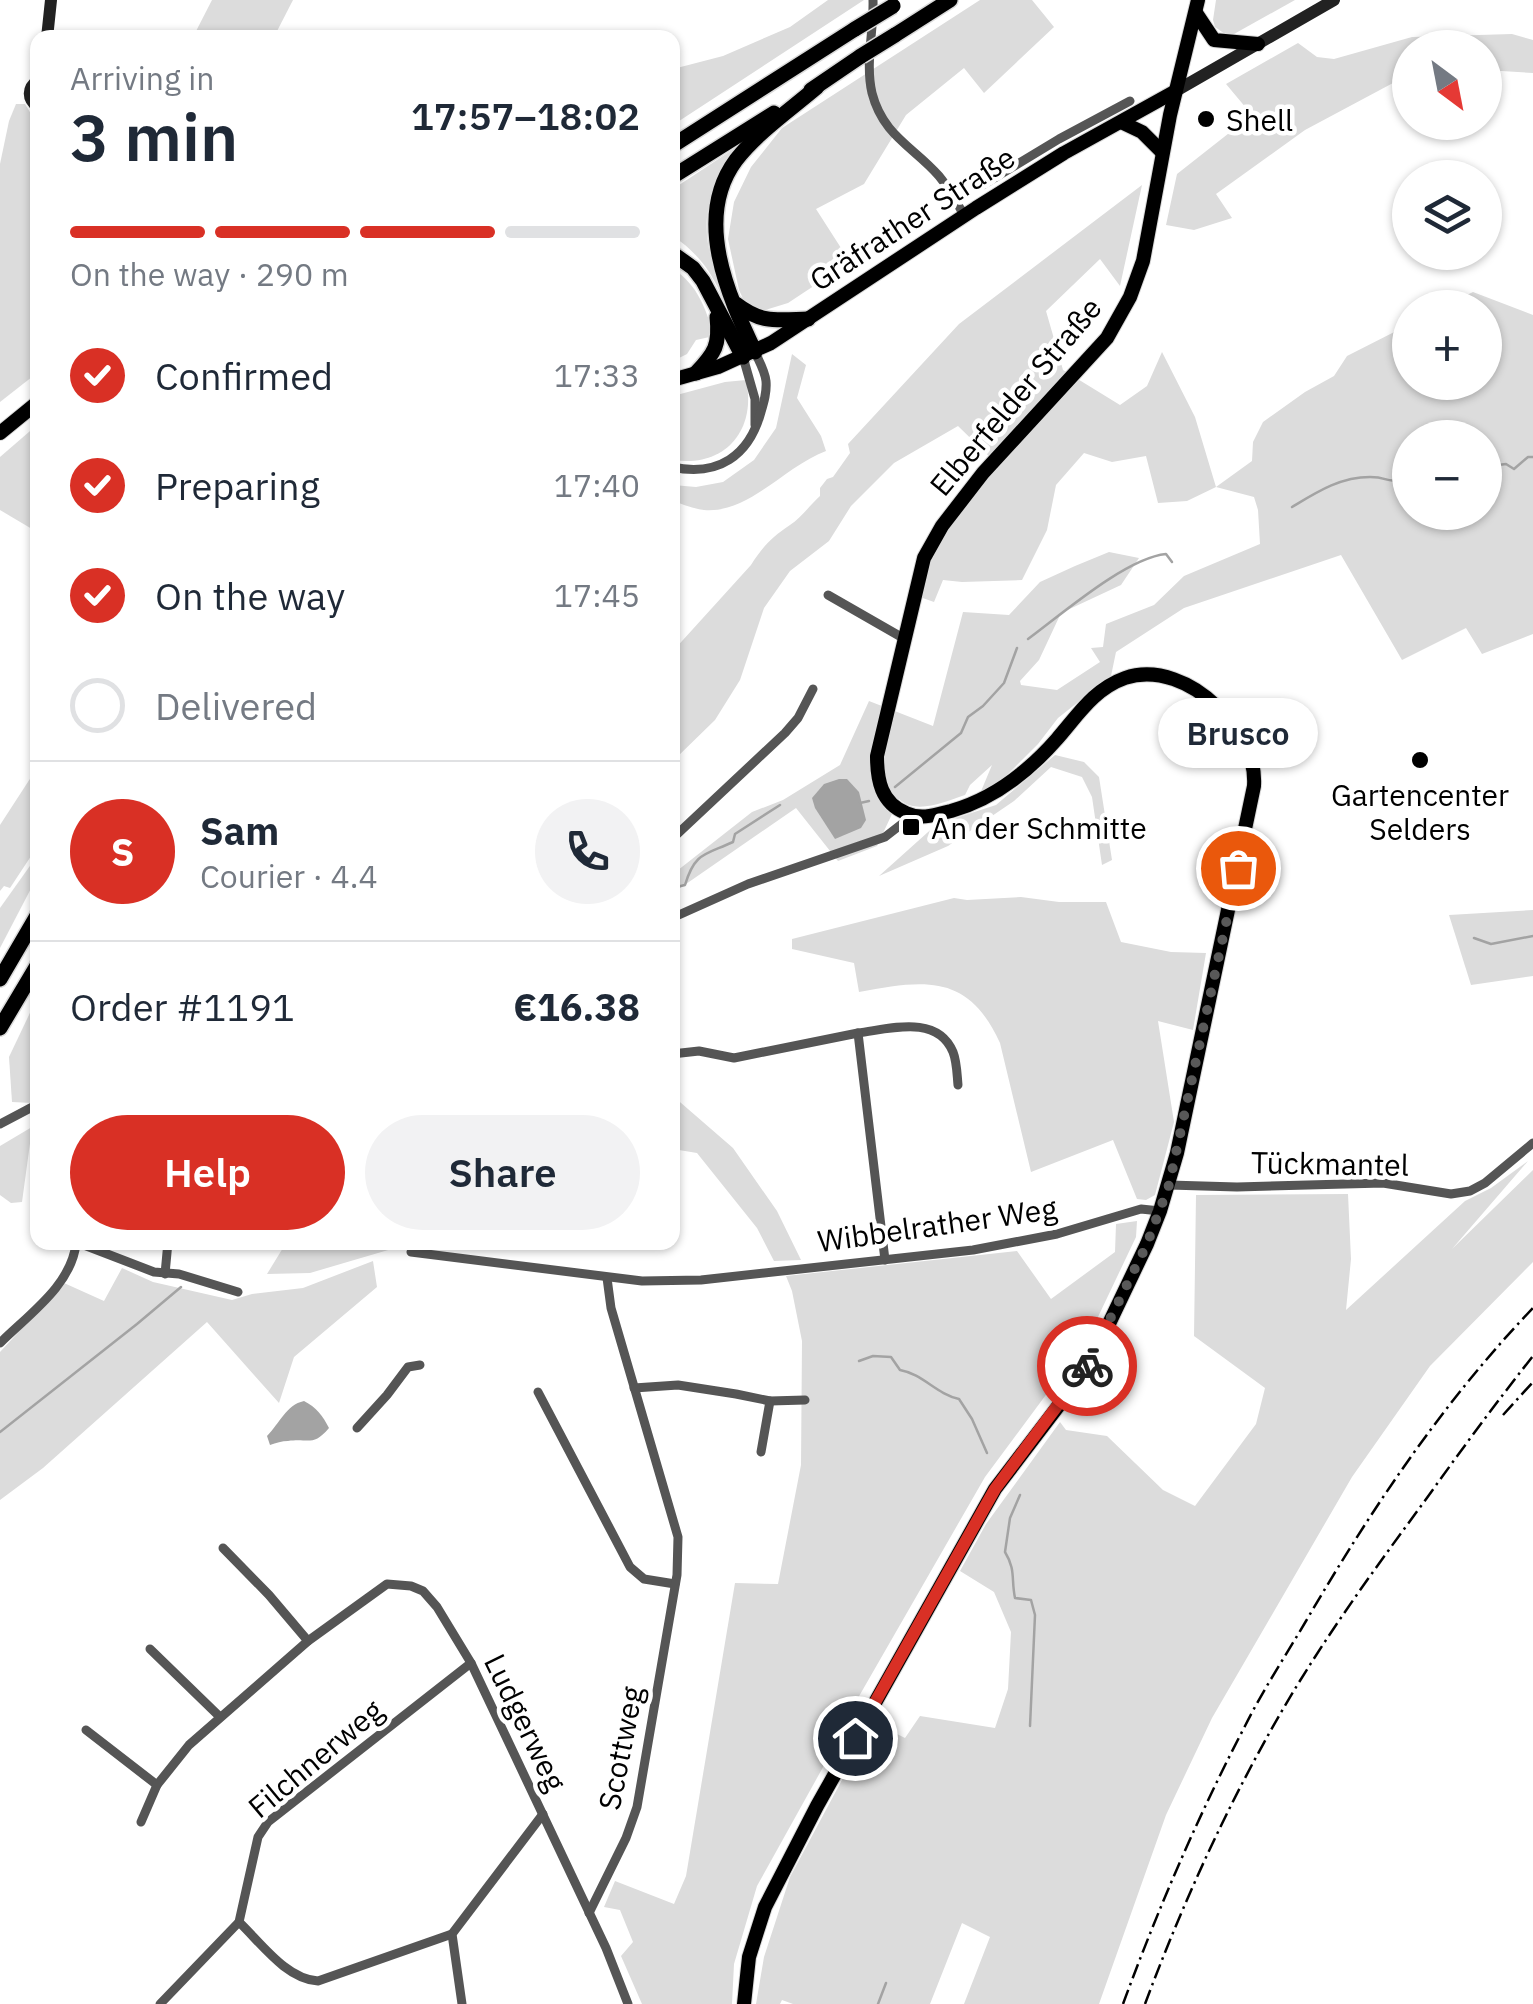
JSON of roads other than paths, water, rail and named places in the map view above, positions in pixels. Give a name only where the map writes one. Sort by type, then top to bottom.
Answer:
[{"type":"highway","points":[[680,171],[950,0]]},
{"type":"highway","points":[[680,141],[897,3]]},
{"type":"highway","points":[[749,354],[718,254],[716,208],[734,162],[817,87]]},
{"type":"highway","points":[[680,258],[693,268],[749,354]]},
{"type":"highway","points":[[735,303],[763,320],[808,319]]},
{"type":"highway","points":[[696,374],[718,341],[716,308]]},
{"type":"highway","points":[[0,979],[30,928]]},
{"type":"highway","points":[[0,1028],[30,977]]},
{"type":"main road","points":[[48,30],[51,0]]},
{"type":"main road","points":[[1174,92],[1334,0]]},
{"type":"main road","points":[[1197,7],[1214,40],[1258,44]]},
{"type":"main road","name":"Elberfelder Straße","points":[[912,816],[898,810],[880,789],[877,756],[924,558],[942,526],[983,474],[1118,321],[1143,261],[1174,92],[1197,7]]},
{"type":"main road","name":"Gräfrather Straße","points":[[680,378],[749,354],[964,216],[1174,92]]},
{"type":"main road","points":[[1121,122],[1142,132],[1162,152]]},
{"type":"main road","points":[[0,433],[30,409]]},
{"type":"main road","points":[[744,2004],[749,1957],[765,1907],[995,1489],[1094,1353],[1160,1211],[1169,1185],[1255,774],[1240,734],[1211,700],[1193,688],[1156,674],[1130,676],[1100,691],[1041,756],[1002,789],[970,806],[931,816],[912,816]]},
{"type":"street","points":[[872,0],[870,73],[880,113],[905,147],[927,164],[964,216]]},
{"type":"street","name":"Gräfrather Straße","points":[[951,195],[962,185],[978,188],[1130,101]]},
{"type":"street","points":[[749,354],[755,433]]},
{"type":"street","points":[[680,468],[699,470],[724,463],[755,433],[766,390],[764,372],[749,354]]},
{"type":"street","points":[[828,595],[903,638]]},
{"type":"street","points":[[680,831],[786,733],[813,689]]},
{"type":"street","points":[[680,914],[748,884],[885,836],[912,816]]},
{"type":"street","points":[[680,1053],[699,1050],[734,1058],[858,1033],[918,1026],[938,1032],[953,1052],[958,1085]]},
{"type":"street","points":[[858,1033],[886,1260]]},
{"type":"street","points":[[0,1124],[30,1108]]},
{"type":"street","name":"Tückmantel","points":[[1169,1185],[1384,1183],[1451,1194],[1485,1184],[1533,1143]]},
{"type":"street","name":"Wibbelrather Weg","points":[[412,1252],[607,1278],[701,1280],[973,1250],[1056,1234],[1141,1209],[1160,1211]]},
{"type":"street","points":[[0,1342],[66,1275],[75,1250]]},
{"type":"street","points":[[96,1250],[165,1274],[180,1274],[238,1292]]},
{"type":"street","points":[[165,1274],[167,1250]]},
{"type":"street","name":"Scottweg","points":[[589,1913],[637,1808],[679,1548],[610,1308],[607,1278]]},
{"type":"street","points":[[357,1428],[408,1367],[420,1366]]},
{"type":"street","points":[[634,1388],[688,1386],[770,1401],[806,1400]]},
{"type":"street","points":[[538,1392],[630,1567],[644,1579],[675,1584]]},
{"type":"street","points":[[761,1452],[770,1401]]},
{"type":"street","points":[[223,1548],[308,1641]]},
{"type":"street","name":"Ludgerweg","points":[[142,1822],[157,1786],[189,1744],[308,1641],[388,1584],[411,1586],[424,1591],[471,1663],[628,2004]]},
{"type":"street","points":[[150,1649],[220,1717]]},
{"type":"street","name":"Filchnerweg","points":[[240,1922],[258,1837],[268,1822],[471,1663]]},
{"type":"street","points":[[86,1730],[157,1786]]},
{"type":"street","points":[[160,2004],[240,1922],[286,1968],[302,1978],[318,1981],[452,1934],[543,1814]]},
{"type":"street","points":[[452,1934],[462,2004]]},
{"type":"waterway","points":[[1502,464],[1514,469],[1533,457]]},
{"type":"waterway","points":[[1292,507],[1329,486],[1349,480],[1392,480]]},
{"type":"waterway","points":[[1028,639],[1132,565],[1166,554],[1172,562]]},
{"type":"waterway","points":[[895,787],[961,733],[968,717],[1004,683],[1017,648]]},
{"type":"waterway","points":[[860,803],[869,801]]},
{"type":"waterway","points":[[680,886],[685,885],[697,860],[733,842],[735,834],[780,805]]},
{"type":"waterway","points":[[1474,938],[1491,944],[1533,936]]},
{"type":"waterway","points":[[0,1432],[181,1287]]},
{"type":"waterway","points":[[859,1361],[873,1356],[891,1357],[900,1370],[959,1399],[987,1453]]},
{"type":"waterway","points":[[1020,1495],[1010,1518],[1005,1552],[1012,1569],[1015,1598],[1031,1600],[1035,1615],[1030,1726]]},
{"type":"waterway","points":[[878,2004],[886,1983]]},
{"type":"railway","points":[[1123,2004],[1195,1828],[1267,1686],[1410,1457],[1533,1308]]},
{"type":"railway","points":[[1145,2004],[1223,1821],[1295,1688],[1367,1580],[1533,1356]]},
{"type":"railway","points":[[1503,1415],[1533,1382]]},
{"type":"place","name":"Shell","points":[[1206,119]]},
{"type":"place","name":"Gartencenter Selders","points":[[1420,760]]},
{"type":"place","name":"An der Schmitte","points":[[911,827]]},
{"type":"place","name":"Brusco","points":[[1238,868]]}]
